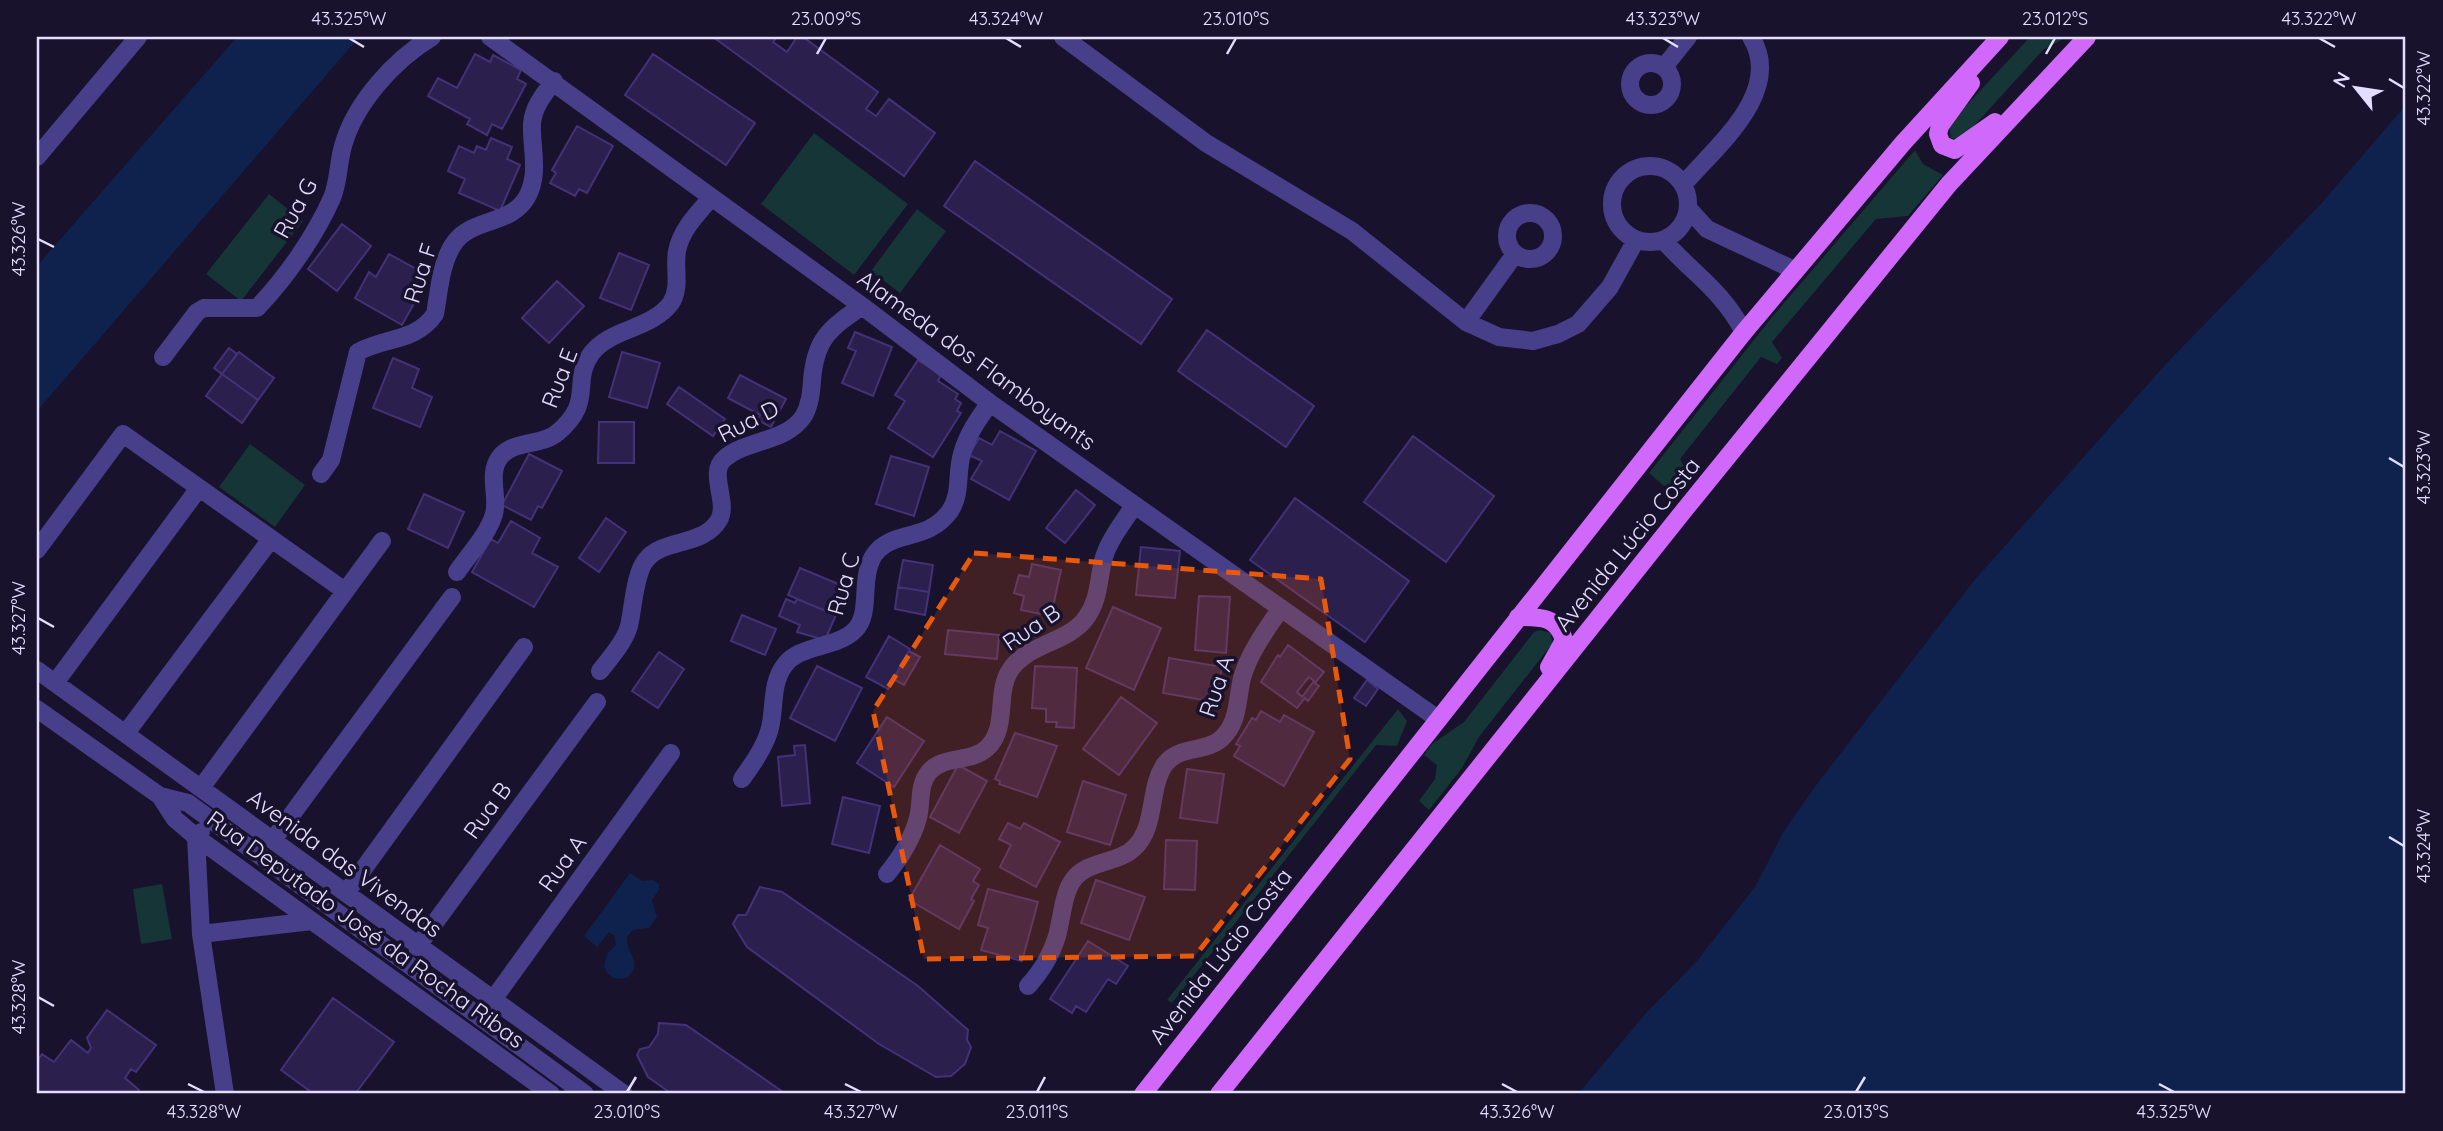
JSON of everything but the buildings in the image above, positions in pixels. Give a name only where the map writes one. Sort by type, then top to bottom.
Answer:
[{"type":"main road","points":[[2002,37],[1940,126],[1938,134],[1942,145],[1955,150],[1964,147],[2035,90]]},
{"type":"main road","name":"Avenida Lúcio Costa","points":[[1143,1094],[1744,331],[1903,143],[2002,37]]},
{"type":"main road","name":"Avenida Lúcio Costa","points":[[1220,1094],[1949,184],[2087,37]]},
{"type":"main road","points":[[1517,721],[1564,640],[1555,622],[1543,618],[1518,617]]},
{"type":"street","points":[[37,157],[138,37]]},
{"type":"street","name":"Rua G","points":[[163,357],[197,312],[204,308],[257,308],[270,295],[323,217],[333,195],[342,148],[355,114],[412,49],[432,37]]},
{"type":"street","name":"Alameda dos Flamboyants","points":[[490,37],[862,306],[990,403],[1437,719]]},
{"type":"street","points":[[1063,37],[1206,143],[1352,231],[1466,322],[1499,337],[1533,341],[1558,334],[1578,324],[1595,307],[1636,240]]},
{"type":"street","points":[[1664,68],[1689,37]]},
{"type":"street","points":[[1683,185],[1747,112],[1756,93],[1761,69],[1751,37]]},
{"type":"street","name":"Rua F","points":[[321,474],[331,460],[358,352],[411,335],[430,322],[435,314],[447,257],[454,243],[471,229],[514,211],[525,200],[533,182],[535,111],[554,81]]},
{"type":"street","points":[[1688,208],[1680,227],[1663,240],[1636,240],[1624,233],[1612,210],[1612,197],[1626,174],[1637,167],[1664,168],[1683,185],[1688,208],[1707,229],[1794,270]]},
{"type":"street","name":"Rua E","points":[[457,572],[495,512],[494,476],[501,455],[508,450],[553,437],[573,420],[579,410],[586,363],[592,352],[602,344],[651,321],[671,302],[676,292],[677,251],[683,233],[710,198]]},
{"type":"street","points":[[1663,240],[1683,263],[1729,304],[1744,331]]},
{"type":"street","points":[[1466,322],[1515,254]]},
{"type":"street","name":"Rua D","points":[[600,671],[628,630],[642,565],[656,551],[687,541],[715,526],[724,507],[718,470],[721,463],[746,447],[778,435],[800,422],[810,397],[813,358],[825,335],[829,329],[862,306]]},
{"type":"street","name":"Rua C","points":[[742,779],[766,741],[775,688],[784,667],[805,652],[853,633],[864,615],[864,581],[875,553],[886,542],[923,534],[951,509],[958,491],[961,456],[973,426],[990,403]]},
{"type":"street","points":[[37,550],[123,434],[345,591]]},
{"type":"street","points":[[55,682],[199,488]]},
{"type":"street","name":"Rua B","points":[[887,874],[912,836],[922,785],[928,774],[936,765],[987,749],[997,730],[1009,672],[1018,661],[1047,642],[1068,635],[1087,617],[1095,602],[1105,553],[1134,506]]},
{"type":"street","points":[[126,733],[271,539]]},
{"type":"street","points":[[201,788],[382,541]]},
{"type":"street","points":[[273,840],[452,597]]},
{"type":"street","name":"Rua A","points":[[1028,986],[1050,956],[1072,881],[1094,866],[1132,851],[1142,839],[1160,772],[1167,762],[1182,751],[1212,744],[1228,730],[1238,708],[1247,665],[1263,634],[1281,608]]},
{"type":"street","points":[[346,893],[524,647]]},
{"type":"street","name":"Avenida das Vivendas","points":[[37,670],[624,1094]]},
{"type":"street","name":"Rua B","points":[[417,947],[597,702]]},
{"type":"street","name":"Rua Deputado José da Rocha Ribas","points":[[37,709],[160,796],[188,803],[585,1094]]},
{"type":"street","name":"Rua A","points":[[492,1001],[671,753]]},
{"type":"street","name":"Rua Deputado José da Rocha Ribas","points":[[160,796],[175,819],[196,837],[397,979],[547,1092]]},
{"type":"street","points":[[212,820],[196,837],[201,934],[225,1094]]},
{"type":"street","points":[[201,934],[312,921]]},
{"type":"street","points":[[547,1092],[555,1072]]},
{"type":"highlighted area","points":[[974,553],[1321,579],[1350,759],[1195,956],[924,959],[873,711]]},
{"type":"green space","points":[[2030,37],[2067,37],[2043,50],[1962,139],[1951,138],[1949,127],[1952,121]]},
{"type":"green space","points":[[814,133],[908,204],[854,275],[761,204]]},
{"type":"green space","points":[[1915,150],[1923,164],[1943,175],[1908,216],[1876,219],[1772,342],[1782,358],[1777,364],[1761,357],[1680,459],[1685,468],[1673,483],[1664,486],[1649,473],[1772,317]]},
{"type":"green space","points":[[269,194],[303,221],[241,301],[206,274]]},
{"type":"green space","points":[[917,209],[946,231],[900,293],[871,271]]},
{"type":"green space","points":[[250,444],[305,485],[275,527],[219,487]]},
{"type":"green space","points":[[1540,630],[1551,633],[1552,644],[1479,737],[1462,768],[1429,810],[1419,801],[1435,779],[1437,765],[1424,755],[1432,744],[1464,722],[1534,632]]},
{"type":"green space","points":[[1398,709],[1407,721],[1397,746],[1376,745],[1172,1003],[1167,1000]]},
{"type":"green space","points":[[162,884],[172,939],[141,944],[133,889]]},
{"type":"water","points":[[237,37],[359,37],[37,411],[37,266]]},
{"type":"water","points":[[2406,105],[2406,1094],[1578,1094],[1647,1012],[1696,962],[1755,887],[1784,831],[1817,784],[1973,582],[2165,365],[2320,205]]},
{"type":"water","points":[[630,873],[642,881],[652,880],[659,884],[659,890],[652,900],[657,917],[649,928],[633,930],[627,937],[634,966],[628,977],[620,979],[610,976],[604,966],[607,954],[616,945],[615,936],[609,932],[597,947],[584,936]]}]
